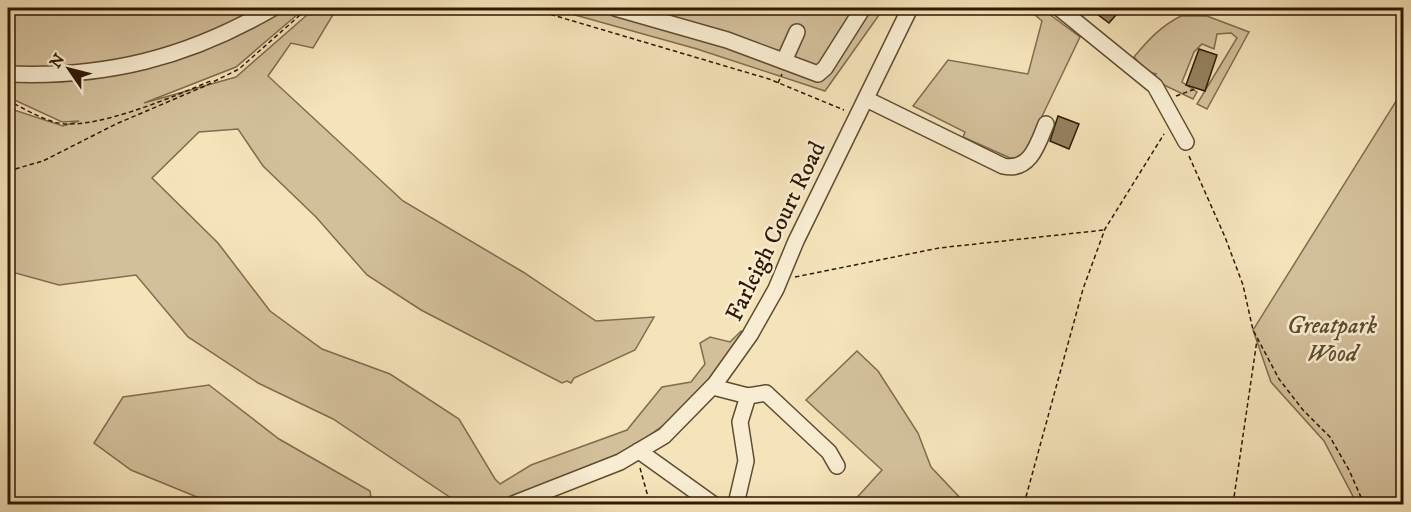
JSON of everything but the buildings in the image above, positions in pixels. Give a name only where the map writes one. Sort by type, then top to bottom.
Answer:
[{"type":"street","points":[[8,74],[80,74],[122,68],[196,47],[273,8]]},
{"type":"street","points":[[615,8],[727,40],[818,74],[825,68],[863,8]]},
{"type":"street","name":"Farleigh Court Road","points":[[513,504],[620,462],[638,452],[664,436],[712,387],[750,336],[780,281],[857,115],[910,8]]},
{"type":"street","points":[[1059,8],[1155,86],[1186,142]]},
{"type":"street","points":[[784,61],[797,32]]},
{"type":"street","points":[[866,99],[1003,166],[1013,168],[1026,162],[1037,147],[1046,124]]},
{"type":"street","points":[[712,387],[748,396],[766,393],[829,452],[837,466]]},
{"type":"street","points":[[736,504],[746,461],[740,422],[748,396]]},
{"type":"street","points":[[638,452],[713,504]]},
{"type":"path","points":[[8,100],[54,122],[86,122],[120,115],[239,69],[308,8]]},
{"type":"path","points":[[529,8],[769,79],[857,115]]},
{"type":"path","points":[[8,171],[43,161],[116,124],[205,86],[218,78]]},
{"type":"path","points":[[1165,102],[1195,89]]},
{"type":"path","points":[[1024,504],[1083,289],[1105,230],[1164,134]]},
{"type":"path","points":[[1186,142],[1190,160],[1225,237],[1243,285],[1252,330],[1279,378],[1304,410],[1330,436],[1364,504]]},
{"type":"path","points":[[780,281],[860,262],[939,248],[1105,230]]},
{"type":"path","points":[[1233,504],[1257,339]]},
{"type":"path","points":[[638,452],[650,504]]},
{"type":"green space","points":[[8,8],[305,8],[236,67],[144,103],[236,77],[315,8],[337,8],[313,48],[291,43],[268,76],[403,201],[523,272],[596,321],[654,317],[635,350],[574,378],[571,383],[567,381],[562,383],[421,310],[367,275],[316,217],[263,166],[238,129],[199,132],[152,178],[218,243],[270,311],[322,349],[390,374],[459,419],[500,484],[531,465],[627,430],[662,387],[691,382],[705,364],[700,343],[710,337],[730,342],[741,331],[747,333],[682,412],[612,462],[498,504],[460,504],[333,419],[258,383],[188,337],[136,275],[59,285],[8,271],[8,108],[63,126],[79,121],[62,122],[8,97]]},
{"type":"green space","points":[[550,8],[884,8],[825,91],[697,49]]},
{"type":"green space","points":[[1027,8],[1041,8],[1080,37],[1022,158],[1010,158],[963,137],[965,132],[913,106],[948,60],[1028,74],[1042,21]]},
{"type":"green space","points":[[1181,16],[1207,16],[1249,32],[1207,109],[1197,104],[1237,38],[1231,33],[1217,34],[1214,49],[1202,44],[1194,52],[1182,82],[1197,92],[1193,99],[1162,84],[1154,77],[1156,74],[1146,71],[1134,57],[1155,34]]},
{"type":"green space","name":"Greatpark Wood","points":[[1403,90],[1403,504],[1357,504],[1324,441],[1271,382],[1253,330]]},
{"type":"green space","points":[[857,351],[878,371],[918,433],[931,467],[966,504],[851,504],[882,470],[806,400]]},
{"type":"green space","points":[[209,385],[279,439],[370,491],[372,504],[214,504],[131,470],[94,443],[123,397]]}]
